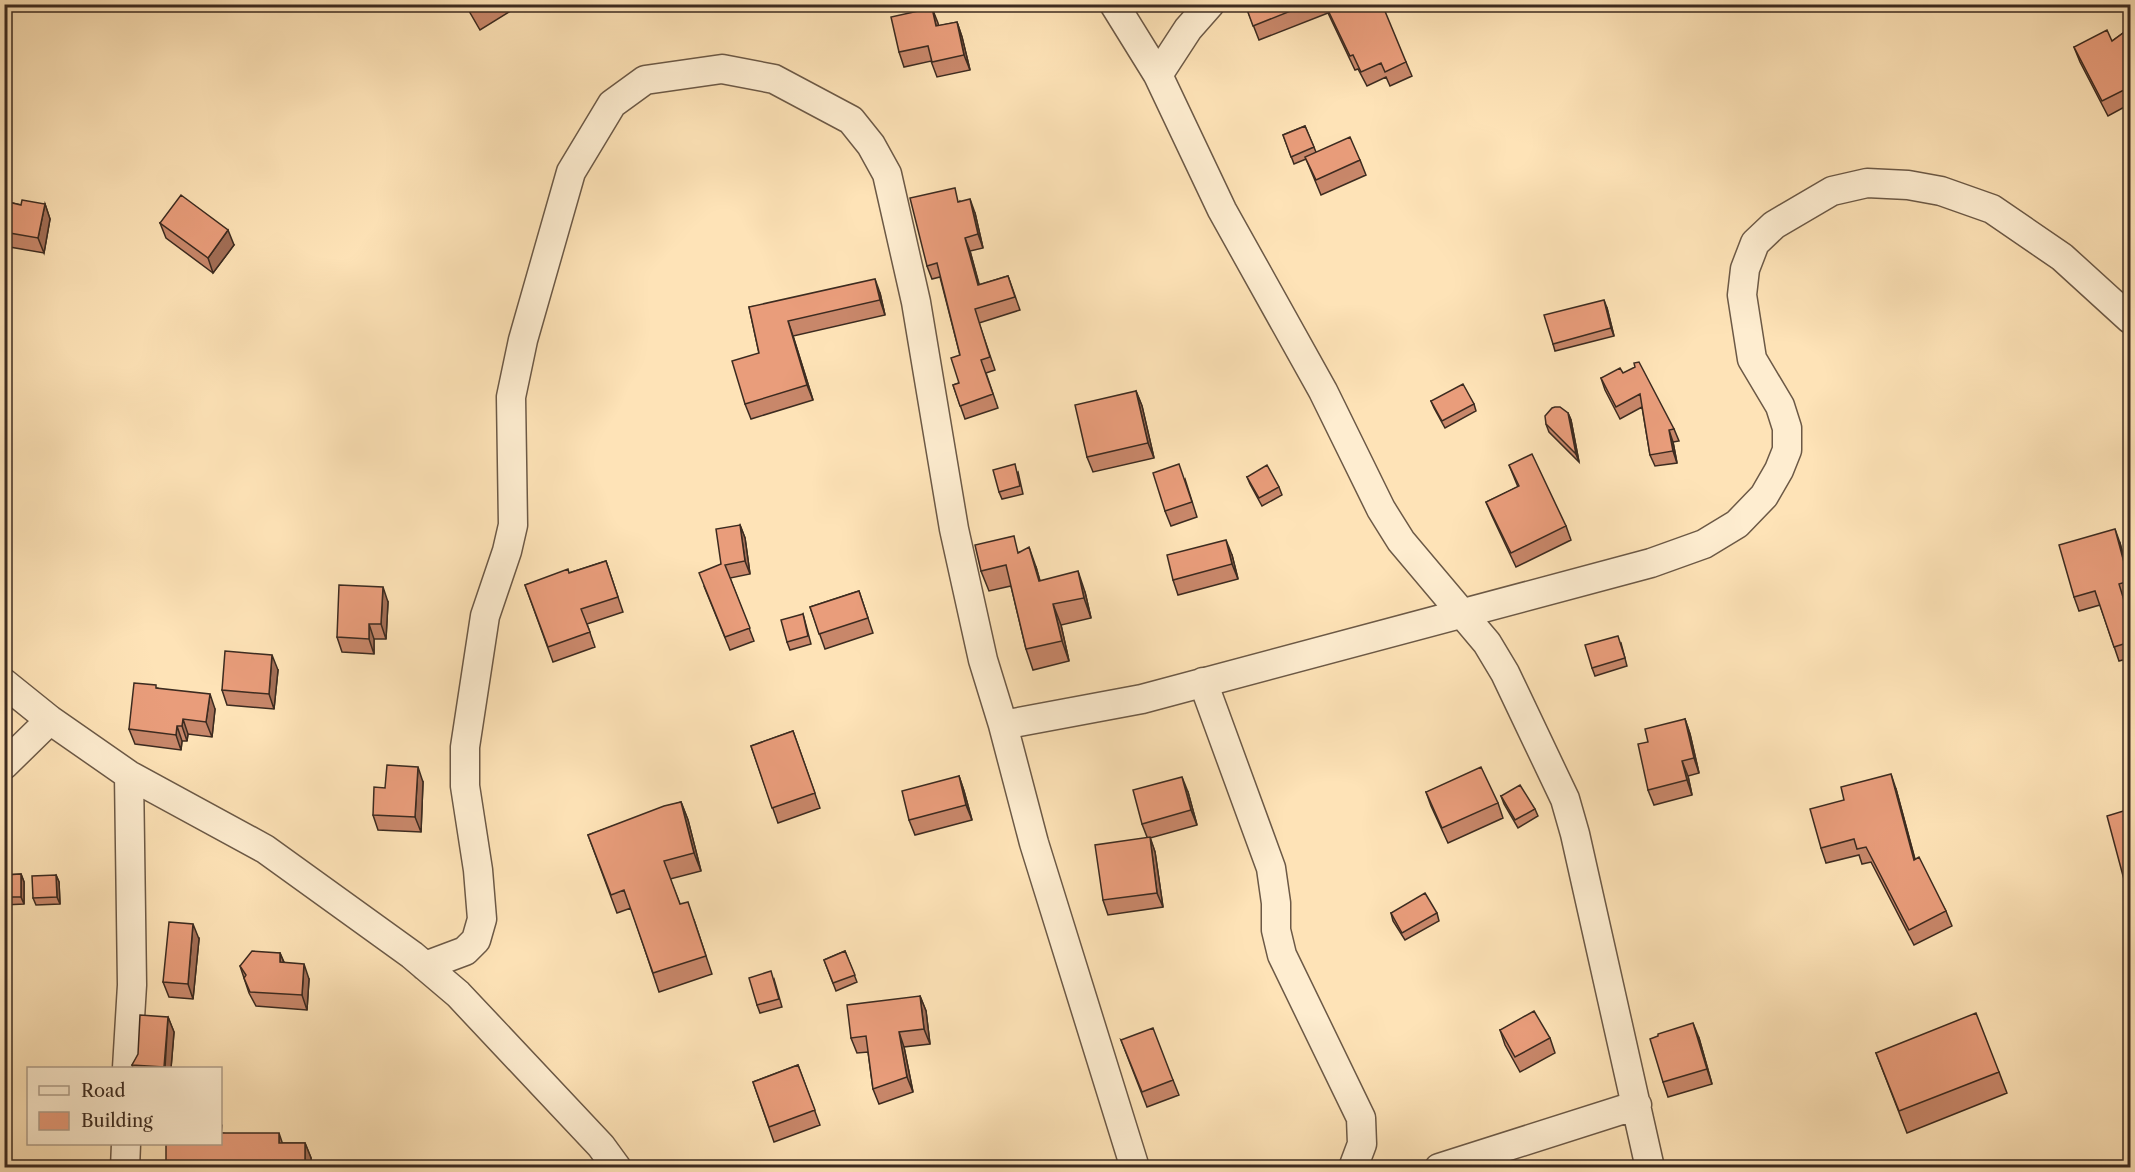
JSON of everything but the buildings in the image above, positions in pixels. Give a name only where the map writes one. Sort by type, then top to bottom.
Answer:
[{"type":"street","points":[[1114,4],[1158,75],[1222,210],[1323,392],[1381,509],[1401,541],[1487,643],[1505,673],[1565,799],[1575,834],[1650,1167]]},
{"type":"street","points":[[1158,75],[1188,28],[1210,4]]},
{"type":"street","points":[[425,966],[465,951],[476,940],[482,919],[478,870],[465,786],[465,747],[485,616],[507,551],[513,525],[511,397],[523,340],[571,172],[612,104],[645,80],[722,69],[774,79],[851,120],[871,145],[887,174],[916,302],[954,529],[983,660],[1038,854],[1135,1167]]},
{"type":"street","points":[[1003,725],[1142,699],[1652,563],[1704,544],[1737,524],[1764,496],[1779,470],[1786,450],[1787,428],[1780,406],[1752,359],[1742,295],[1745,269],[1755,243],[1774,225],[1832,191],[1867,183],[1908,184],[1941,191],[1992,210],[2062,257],[2130,319]]},
{"type":"street","points":[[4,682],[50,720],[129,775],[265,849],[425,966],[458,994],[601,1146],[616,1167]]},
{"type":"street","points":[[1203,682],[1271,868],[1276,903],[1276,930],[1282,955],[1360,1118],[1362,1144],[1353,1167]]},
{"type":"street","points":[[4,765],[50,720]]},
{"type":"street","points":[[128,1067],[132,985],[129,775]]},
{"type":"street","points":[[1440,1167],[1637,1105]]},
{"type":"street","points":[[125,1167],[126,1145]]}]
